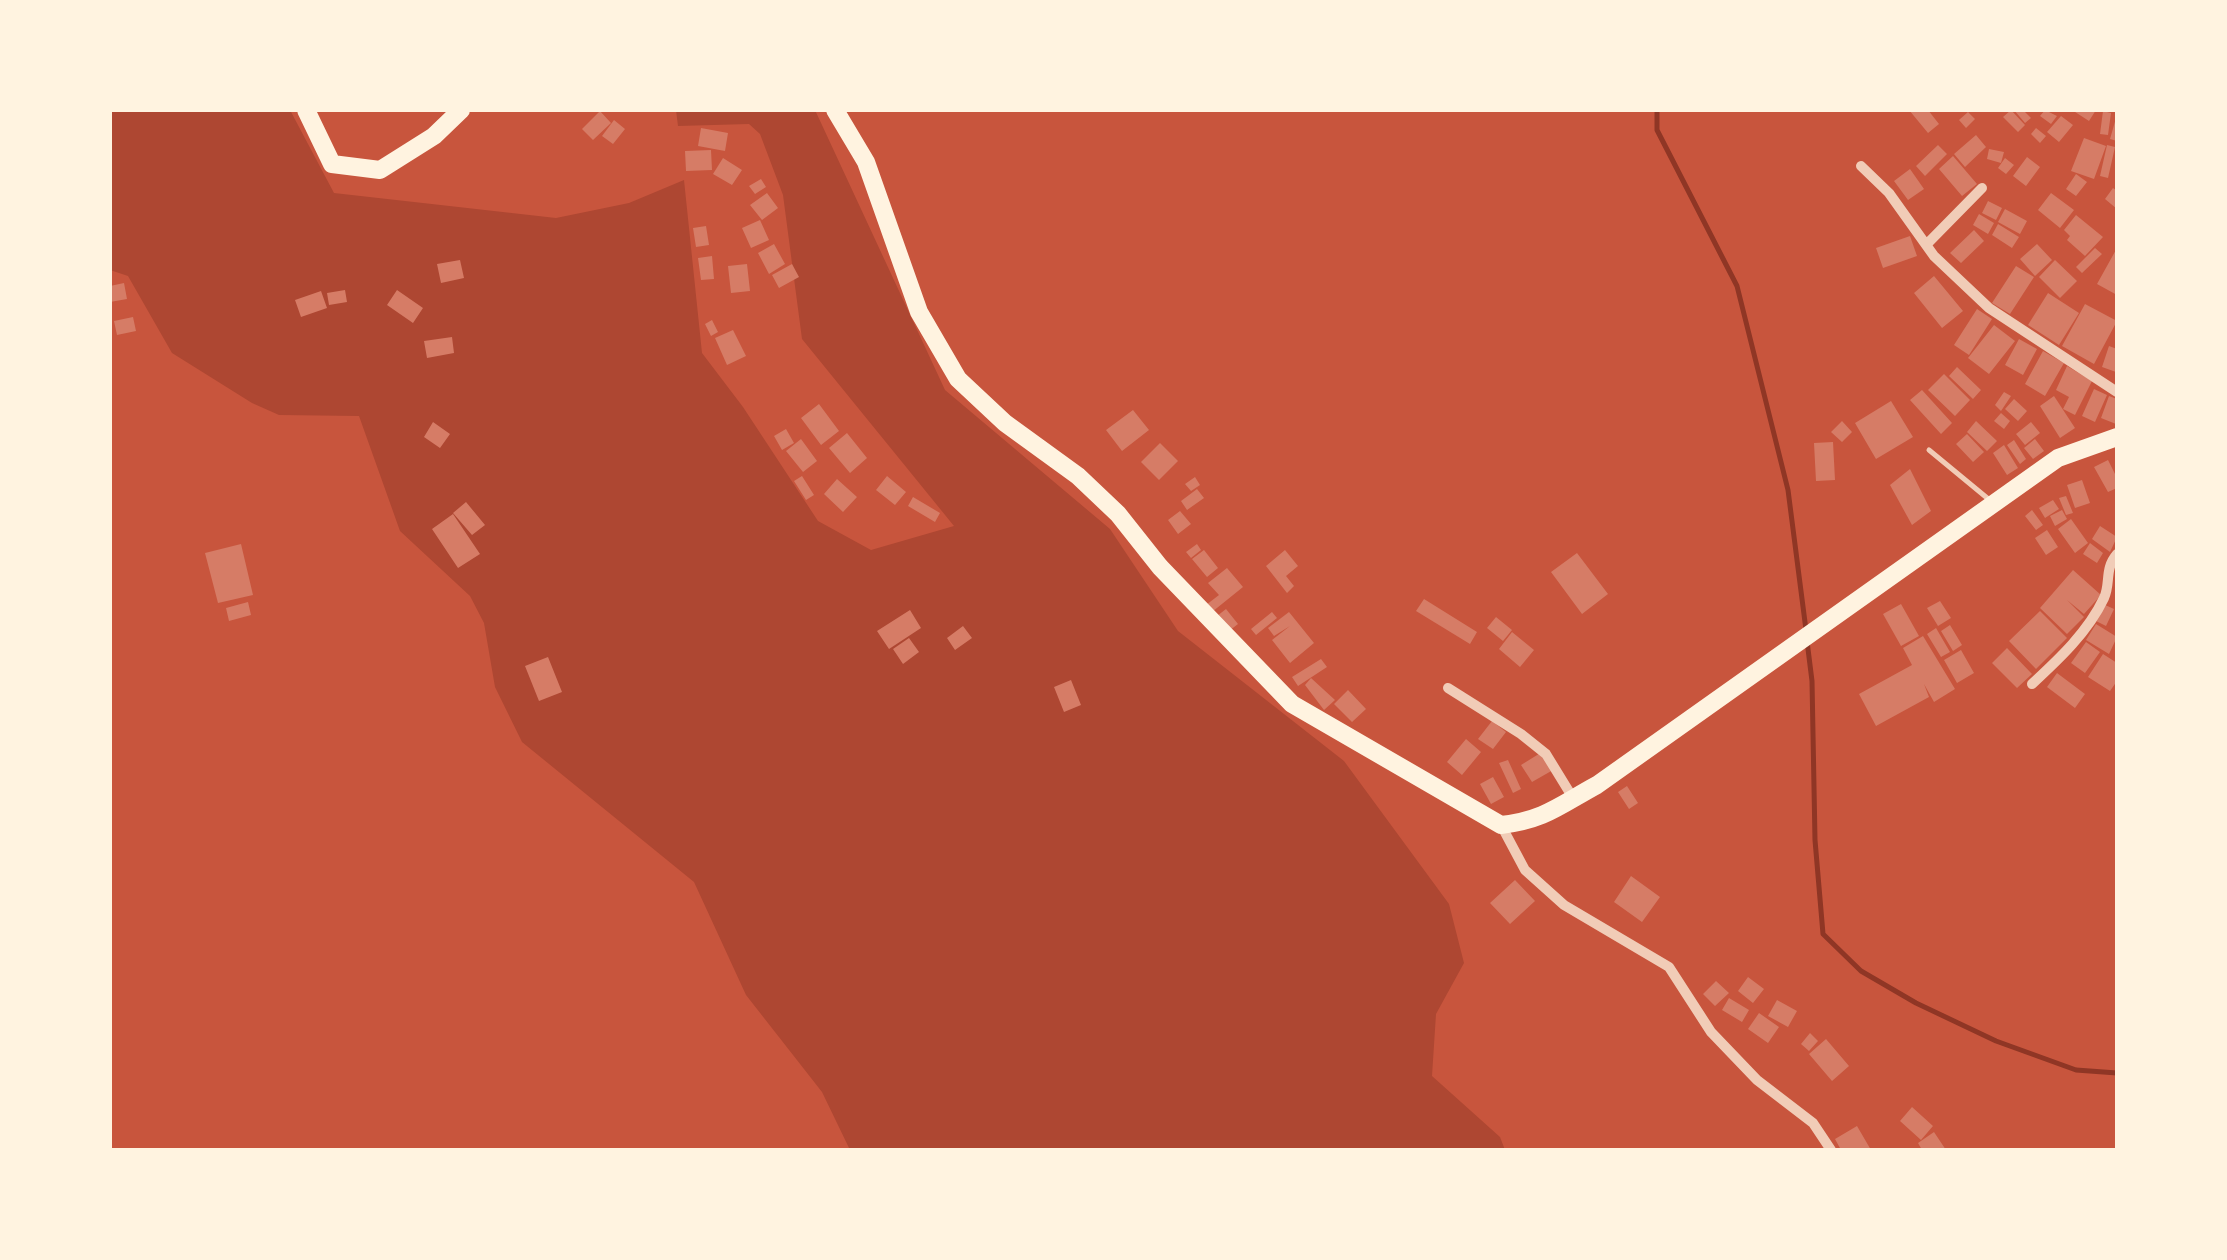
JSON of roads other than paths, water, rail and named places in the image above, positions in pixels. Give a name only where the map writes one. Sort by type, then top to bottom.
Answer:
[{"type":"highway","points":[[306,110],[332,164],[380,170],[434,136],[461,110]]},
{"type":"highway","points":[[836,110],[866,162],[919,312],[958,379],[1005,424],[1078,476],[1118,514],[1160,567],[1292,704],[1501,825],[1530,822],[1597,786],[2058,458],[2117,437]]},
{"type":"street","points":[[1861,166],[1888,193],[1926,245],[1988,308],[2117,392]]},
{"type":"street","points":[[1926,245],[1982,188]]},
{"type":"street","points":[[2032,684],[2071,647],[2098,608],[2106,595],[2110,562],[2117,554]]},
{"type":"street","points":[[1448,688],[1546,754],[1573,798]]},
{"type":"street","points":[[1501,825],[1526,870],[1564,905],[1669,967],[1711,1032],[1757,1080],[1813,1123],[1831,1150]]},
{"type":"lane","points":[[1928,450],[1995,504]]},
{"type":"waterway","points":[[1657,110],[1657,130],[1737,286],[1788,490],[1806,630]]},
{"type":"waterway","points":[[1807,641],[1823,934],[1861,971],[1916,1003],[1996,1041],[2076,1070],[2117,1073]]}]
